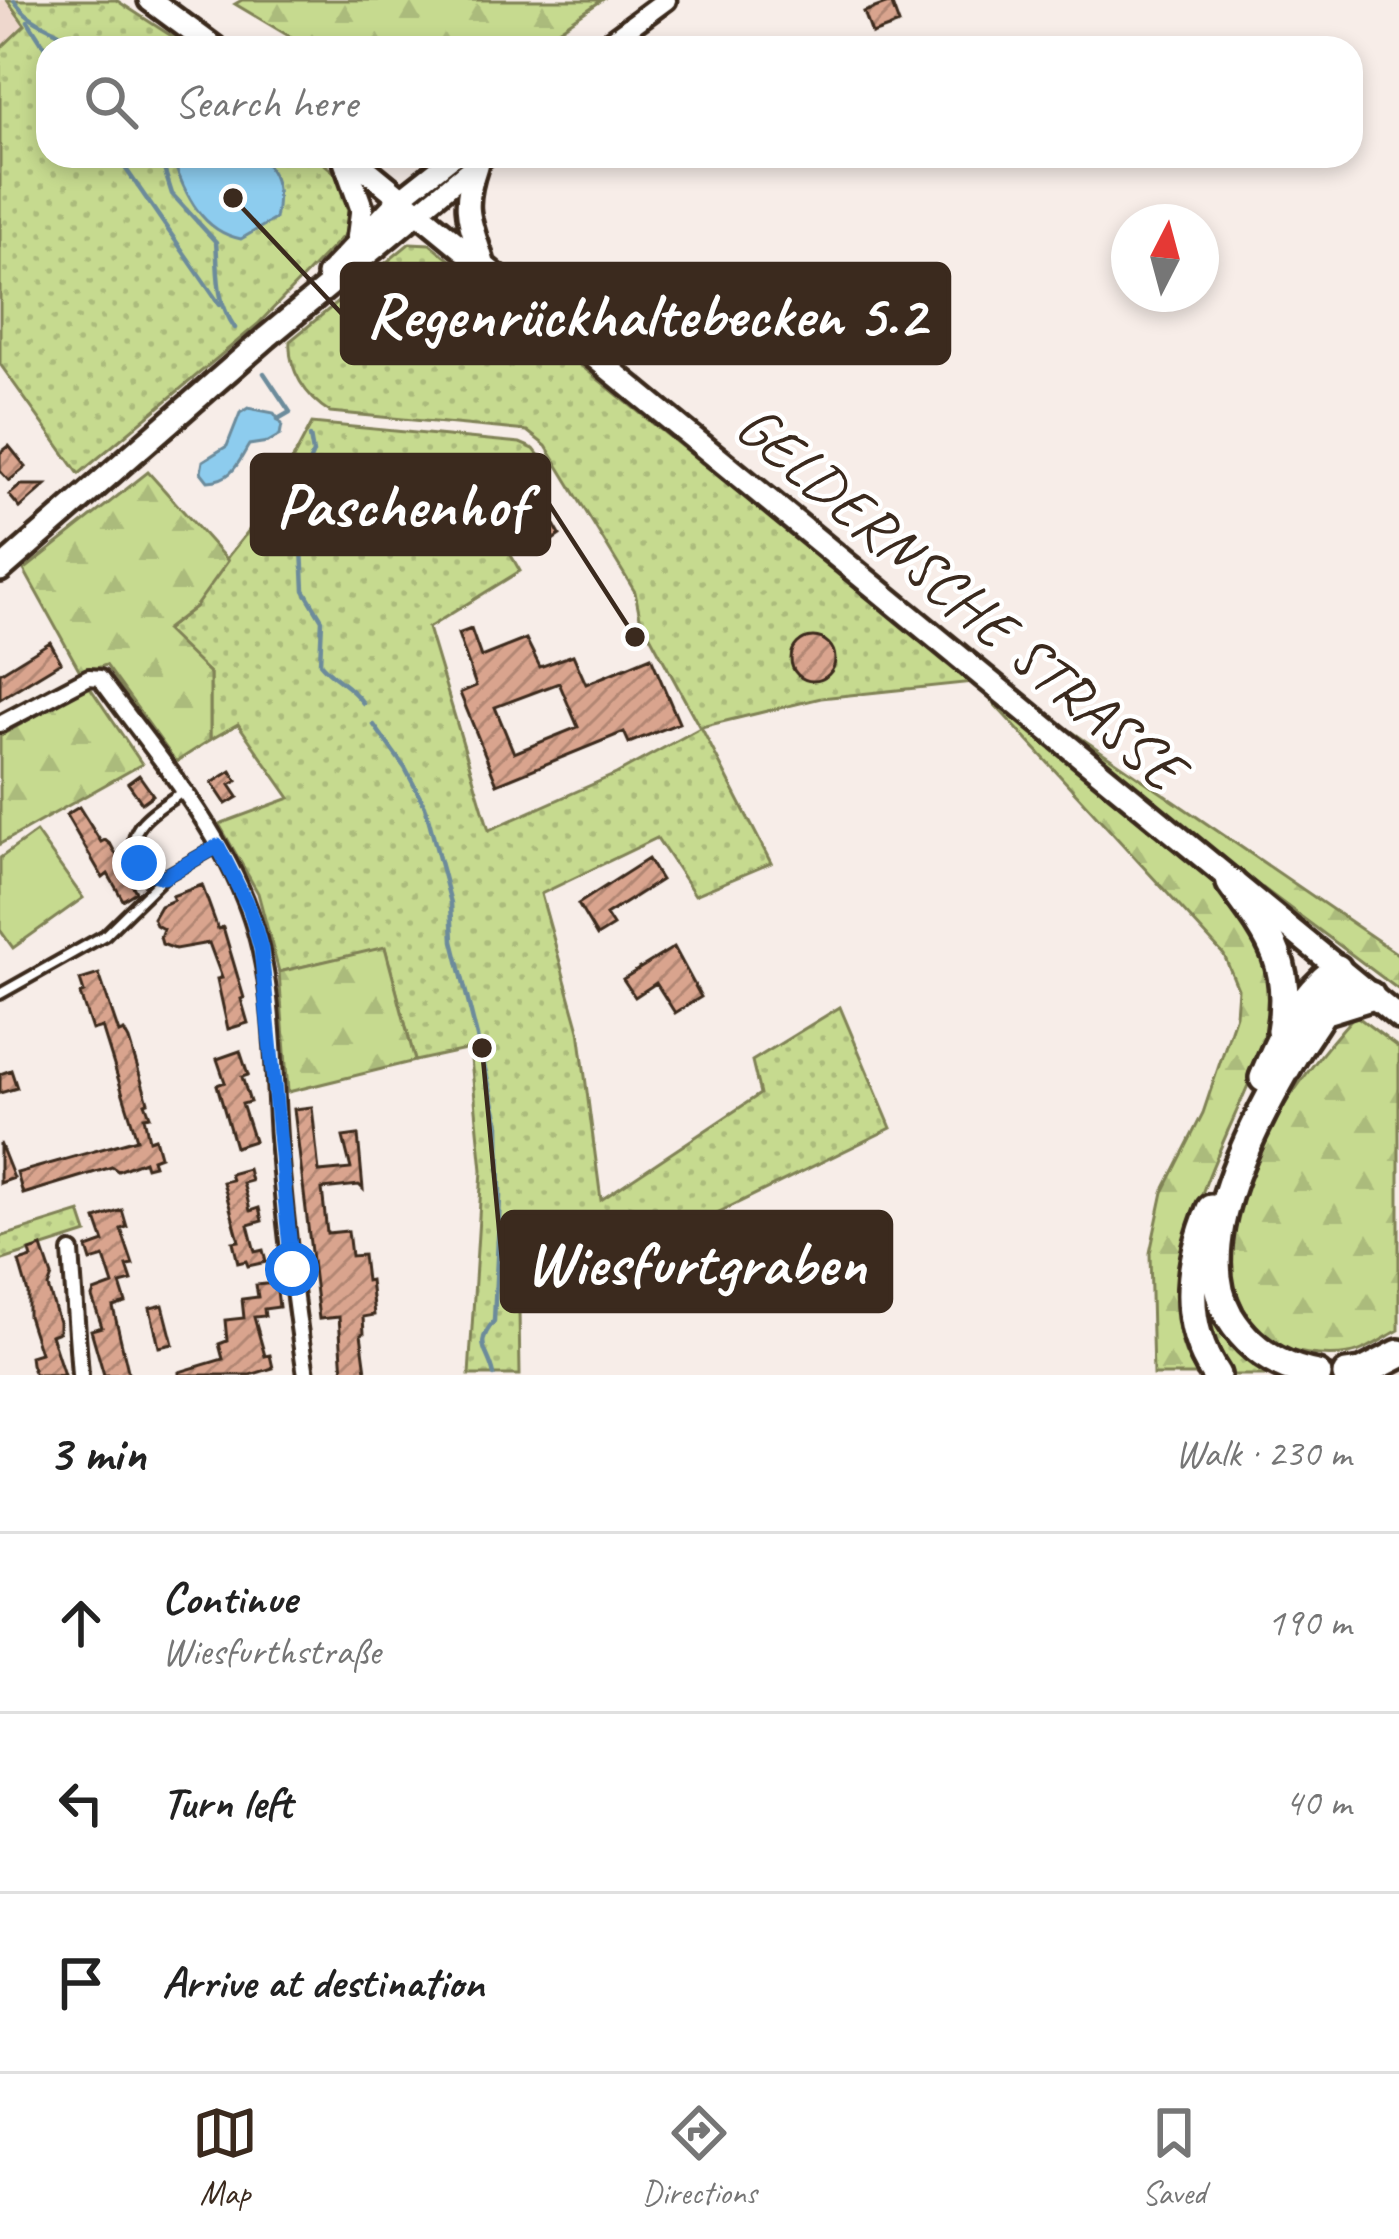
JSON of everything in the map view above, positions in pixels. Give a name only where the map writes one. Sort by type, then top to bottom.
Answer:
[{"type":"highway","points":[[1231,883],[1274,942],[1284,971],[1280,1037]]},
{"type":"highway","points":[[1317,1375],[1266,1357],[1240,1335],[1224,1307],[1216,1251],[1226,1202],[1257,1126],[1289,1063],[1334,992],[1337,969]]},
{"type":"highway","points":[[1216,1375],[1193,1328],[1190,1295],[1198,1242],[1280,1037],[1317,985],[1337,969]]},
{"type":"highway","points":[[1324,1010],[1370,996]]},
{"type":"highway","points":[[1347,1375],[1362,1373],[1399,1354]]},
{"type":"main road","points":[[150,0],[199,36]]},
{"type":"main road","name":"GELDERNSCHE STRASSE","points":[[350,168],[362,209],[364,247]]},
{"type":"main road","name":"GELDERNSCHE STRASSE","points":[[363,168],[1399,1018]]},
{"type":"main road","points":[[477,168],[466,196],[483,263]]},
{"type":"main road","points":[[0,570],[296,313],[411,204]]},
{"type":"main road","points":[[364,247],[423,235],[457,242]]},
{"type":"street","points":[[617,36],[666,0]]},
{"type":"street","points":[[411,204],[443,168]]},
{"type":"street","points":[[411,204],[469,168]]},
{"type":"street","points":[[0,724],[89,677],[100,678],[218,846],[250,910],[266,979],[279,1149],[306,1375]]},
{"type":"street","points":[[71,1252],[80,1375]]},
{"type":"lane","points":[[164,877],[146,872],[132,844],[137,826],[182,792]]},
{"type":"lane","points":[[0,994],[105,934],[164,877],[218,846]]},
{"type":"shaded area","points":[[0,0],[7,0],[25,25],[0,49]]},
{"type":"green space","points":[[7,0],[116,0],[172,36],[36,36],[36,168],[329,168],[340,177],[349,204],[346,233],[258,324],[79,474],[0,364],[0,49],[25,25]]},
{"type":"green space","points":[[242,0],[602,0],[550,36],[289,36],[235,4]]},
{"type":"green space","points":[[410,243],[430,244],[974,682],[821,698],[701,727],[771,863],[695,895],[657,838],[541,894],[579,1030],[601,1200],[760,1094],[752,1061],[840,1007],[891,1128],[519,1310],[520,1375],[469,1375],[482,1170],[470,1049],[415,1061],[385,948],[279,972],[258,893],[219,824],[290,798],[238,724],[210,740],[210,674],[164,631],[195,607],[267,508],[312,423],[520,443],[534,449],[544,462],[478,498],[520,571],[428,628],[489,830],[616,774],[700,728],[640,617],[635,592],[546,446],[527,431],[330,412],[300,382],[290,341]]},
{"type":"green space","points":[[148,472],[228,561],[195,607],[165,630],[210,674],[210,740],[176,762],[106,665],[81,673],[24,570]]},
{"type":"green space","points":[[853,582],[1399,955],[1399,990],[1263,888],[1234,908],[1268,961],[1276,1008],[1264,1049],[1205,1185],[1181,1268],[1177,1307],[1182,1344],[1198,1375],[1153,1375],[1150,1253],[1163,1192],[1203,1113],[1236,1015],[1238,989],[1224,955],[974,682]]},
{"type":"green space","points":[[89,686],[142,764],[0,844],[0,736]]},
{"type":"green space","points":[[36,832],[83,898],[13,948],[0,930],[0,858]]},
{"type":"green space","points":[[385,947],[415,1061],[288,1092],[279,972]]},
{"type":"green space","points":[[1355,1015],[1399,1048],[1399,1330],[1355,1352],[1307,1354],[1267,1340],[1251,1321],[1232,1279],[1228,1239],[1235,1207],[1260,1147],[1294,1091]]},
{"type":"green space","points":[[80,1212],[87,1233],[0,1261],[0,1237]]},
{"type":"green space","points":[[1208,1267],[1286,1375],[1224,1375],[1200,1324]]},
{"type":"water","points":[[176,168],[269,168],[278,201],[275,219],[241,239],[227,235],[195,208]]},
{"type":"water","points":[[248,408],[274,413],[282,424],[280,435],[249,445],[229,474],[208,481],[201,472],[203,461],[227,446],[240,413]]},
{"type":"building","points":[[891,2],[899,24],[872,34],[864,12]]},
{"type":"building","points":[[9,446],[26,467],[9,481],[0,471],[0,453]]},
{"type":"building","points":[[21,485],[46,485],[20,508],[9,495]]},
{"type":"building","points":[[548,514],[560,535],[541,548],[524,528]]},
{"type":"building","points":[[471,629],[481,657],[526,639],[540,667],[573,655],[586,684],[651,657],[679,723],[629,743],[624,732],[497,784],[460,693],[476,686],[458,634]],"holes":[[[559,683],[578,727],[514,753],[495,707]]]},
{"type":"building","points":[[813,637],[829,643],[835,659],[829,675],[813,681],[797,675],[791,659],[797,643]]},
{"type":"building","points":[[50,642],[61,662],[0,699],[0,673]]},
{"type":"building","points":[[231,771],[237,781],[230,785],[238,797],[226,804],[212,783]]},
{"type":"building","points":[[139,775],[153,795],[142,803],[128,783]]},
{"type":"building","points":[[79,807],[101,842],[111,845],[136,892],[123,900],[108,874],[103,878],[66,815]]},
{"type":"building","points":[[648,859],[661,880],[606,915],[613,926],[597,936],[578,904]]},
{"type":"building","points":[[202,885],[218,929],[223,927],[244,998],[248,1023],[228,1029],[217,979],[222,978],[209,943],[175,949],[162,944],[163,929],[153,918],[160,906],[174,900],[172,896]]},
{"type":"building","points":[[674,947],[701,997],[675,1013],[656,983],[635,997],[623,979]]},
{"type":"building","points":[[99,974],[119,1033],[124,1031],[129,1040],[148,1102],[150,1116],[144,1117],[149,1140],[155,1138],[160,1156],[152,1159],[154,1165],[146,1167],[144,1161],[118,1171],[112,1167],[23,1194],[17,1173],[137,1139],[102,1027],[92,1030],[80,994],[84,992],[80,980]]},
{"type":"building","points":[[240,1051],[250,1102],[242,1104],[254,1141],[235,1147],[217,1085],[225,1082],[217,1059]]},
{"type":"building","points":[[11,1070],[17,1088],[0,1093],[0,1074]]},
{"type":"building","points":[[312,1107],[319,1172],[351,1169],[343,1137],[358,1135],[363,1189],[359,1185],[322,1189],[327,1233],[348,1231],[351,1256],[363,1255],[366,1281],[370,1280],[374,1315],[363,1317],[361,1334],[366,1371],[343,1373],[339,1317],[319,1319],[294,1109]]},
{"type":"building","points":[[0,1143],[14,1178],[0,1183]]},
{"type":"building","points":[[248,1169],[251,1181],[243,1183],[250,1211],[259,1208],[262,1221],[248,1225],[255,1252],[263,1250],[266,1262],[248,1266],[246,1261],[238,1263],[233,1242],[239,1241],[223,1182],[232,1180],[230,1174]]},
{"type":"building","points":[[122,1210],[127,1227],[121,1229],[133,1265],[127,1266],[132,1281],[120,1284],[126,1303],[113,1307],[129,1375],[104,1375],[91,1330],[102,1327],[92,1297],[113,1285],[104,1257],[91,1261],[87,1248],[104,1242],[96,1219]]},
{"type":"building","points":[[42,1247],[59,1322],[59,1332],[51,1335],[64,1375],[35,1375],[31,1364],[30,1356],[40,1353],[19,1262],[32,1258],[30,1251]]},
{"type":"building","points":[[276,1283],[279,1307],[264,1309],[265,1316],[254,1317],[273,1368],[250,1375],[179,1375],[223,1359],[219,1344],[227,1341],[225,1320],[244,1318],[242,1299],[258,1297],[256,1285]]},
{"type":"building","points":[[163,1305],[173,1344],[159,1347],[150,1308]]},
{"type":"waterway","points":[[14,0],[29,16],[64,36]]},
{"type":"waterway","points":[[28,21],[38,36]]},
{"type":"waterway","points":[[125,168],[220,305]]},
{"type":"waterway","points":[[164,168],[172,194],[216,242],[221,297],[235,328]]},
{"type":"waterway","points":[[264,373],[290,412],[278,419]]},
{"type":"waterway","points":[[310,436],[313,453],[290,509],[291,526],[302,548],[304,590],[322,620],[320,663],[363,703]]},
{"type":"waterway","points":[[374,725],[425,806],[499,1125],[494,1321],[483,1342],[494,1375]]},
{"type":"place","name":"Regenrückhaltebecken 5.2","points":[[233,198]]},
{"type":"place","name":"Paschenhof","points":[[635,637]]},
{"type":"place","name":"Wiesfurtgraben","points":[[482,1048]]},
{"type":"route","points":[[139,863],[146,872],[164,877],[218,846],[250,910],[266,979],[292,1269]]}]
